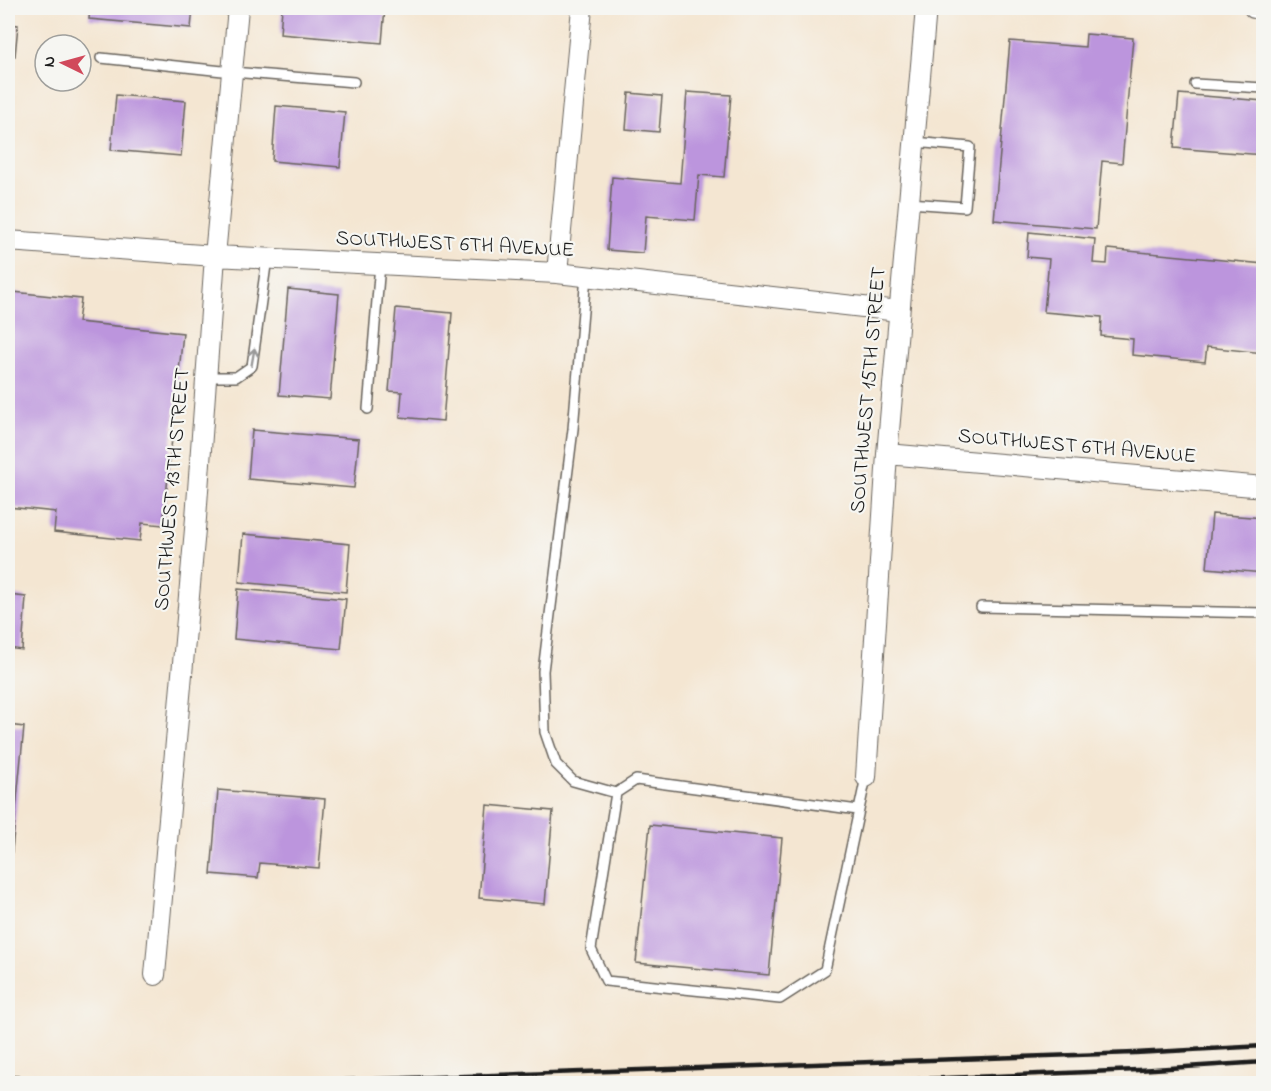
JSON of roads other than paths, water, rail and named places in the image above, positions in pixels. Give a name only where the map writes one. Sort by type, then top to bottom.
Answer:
[{"type":"street","name":"SOUTHWEST 13TH STREET","points":[[155,975],[238,8]]},
{"type":"street","points":[[557,273],[582,8]]},
{"type":"street","name":"SOUTHWEST 15TH STREET","points":[[866,777],[887,454],[926,8]]},
{"type":"street","points":[[1254,8],[1263,8]]},
{"type":"street","name":"SOUTHWEST 6TH AVENUE","points":[[8,241],[215,256],[557,273],[899,311]]},
{"type":"street","name":"SOUTHWEST 6TH AVENUE","points":[[887,454],[1263,487]]},
{"type":"lane","points":[[101,58],[354,82]]},
{"type":"lane","points":[[1195,84],[1263,88]]},
{"type":"lane","points":[[909,203],[965,207],[966,197],[970,147],[914,142]]},
{"type":"lane","points":[[206,377],[236,377],[252,366],[267,258]]},
{"type":"lane","points":[[368,409],[380,264]]},
{"type":"lane","points":[[586,276],[573,429],[543,671],[545,732],[556,764],[573,781],[615,793],[636,780],[858,810]]},
{"type":"lane","points":[[981,607],[1263,613]]},
{"type":"lane","points":[[615,793],[591,949],[606,981],[780,999],[825,970],[866,777]]},
{"type":"railway","points":[[232,1084],[1135,1053],[1264,1046]]},
{"type":"railway","points":[[801,1084],[1138,1070],[1264,1062]]},
{"type":"railway","points":[[8,1077],[131,1084]]}]
